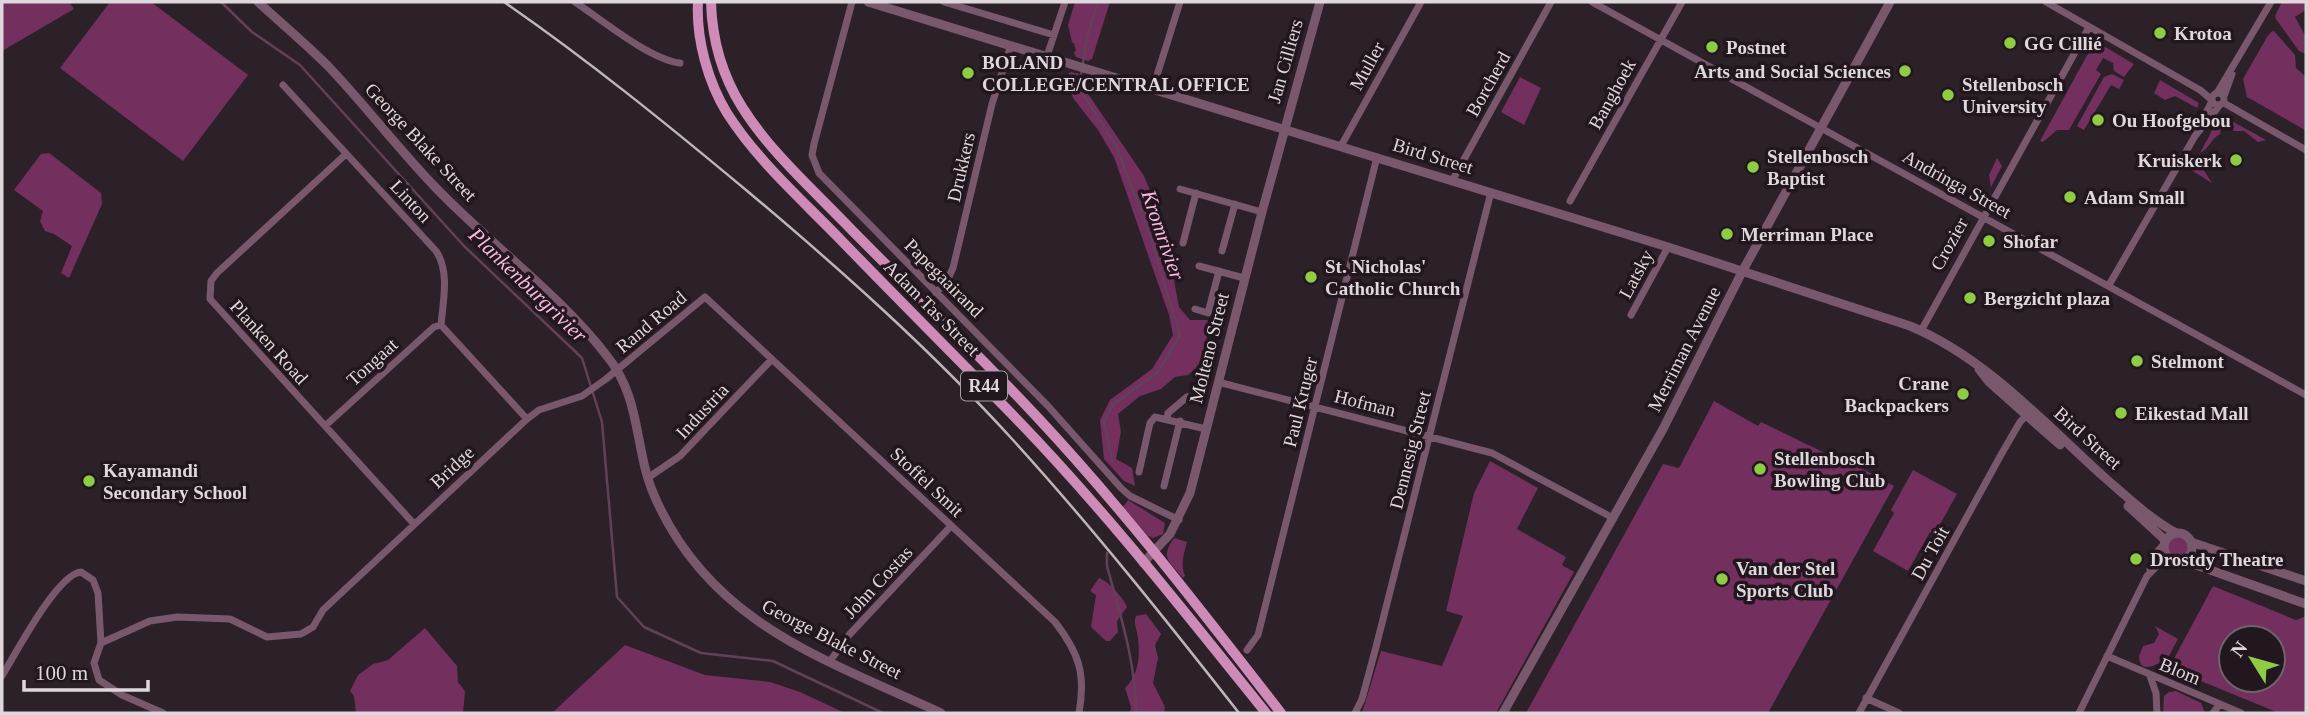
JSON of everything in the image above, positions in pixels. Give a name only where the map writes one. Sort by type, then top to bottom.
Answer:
[{"type":"main road","name":"Adam Tas Street","points":[[698,2],[701,39],[713,86],[727,113],[748,142],[794,193],[1026,428],[1143,563],[1266,713]]},
{"type":"main road","name":"Adam Tas Street","points":[[711,2],[716,44],[730,87],[743,109],[805,182],[1038,418],[1154,553],[1281,713]]},
{"type":"main road","points":[[794,193],[805,182]]},
{"type":"street","name":"George Blake Street","points":[[258,2],[327,66],[437,189],[572,317],[608,356],[625,384],[633,406],[652,492],[680,543],[713,584],[748,616],[769,629],[941,713]]},
{"type":"street","points":[[575,2],[649,51],[663,59],[680,62]]},
{"type":"street","name":"Papegaairand","points":[[852,2],[814,144],[812,155],[815,165],[824,179],[1048,406],[1121,488],[1130,496],[1178,520]]},
{"type":"street","name":"Bird Street","points":[[868,2],[896,6],[1011,45],[1668,247],[1921,331],[1948,345],[1978,367],[1989,382],[2134,504],[2176,533]]},
{"type":"street","points":[[944,2],[1054,35]]},
{"type":"street","points":[[1058,2],[1062,10]]},
{"type":"street","points":[[1047,56],[1065,2]]},
{"type":"street","points":[[1153,88],[1180,2]]},
{"type":"street","name":"Jan Cilliers","points":[[1284,129],[1320,2]]},
{"type":"street","name":"Muller","points":[[1341,146],[1421,2]]},
{"type":"street","name":"Borcherd","points":[[1452,181],[1551,2]]},
{"type":"street","name":"Andringa Street","points":[[1592,2],[2306,395]]},
{"type":"street","name":"Banghoek","points":[[1570,201],[1682,2]]},
{"type":"street","name":"Merriman Avenue","points":[[1505,712],[1663,429],[1742,272],[1890,2]]},
{"type":"street","points":[[2046,2],[2200,90],[2210,90],[2218,99],[2306,150]]},
{"type":"street","points":[[2109,285],[2194,136],[2202,117],[2218,99],[2271,2]]},
{"type":"street","name":"Crozier","points":[[1921,331],[2089,27]]},
{"type":"street","name":"Drukkers","points":[[936,293],[947,281],[953,268],[992,104],[1011,45]]},
{"type":"street","name":"Linton","points":[[283,85],[442,260],[444,270],[441,325]]},
{"type":"street","name":"Molteno Street","points":[[1143,563],[1154,553],[1178,520],[1190,493],[1284,129]]},
{"type":"street","name":"Planken Road","points":[[346,154],[217,273],[211,281],[210,299],[414,524]]},
{"type":"street","name":"Paul Kruger","points":[[1247,650],[1258,635],[1377,158]]},
{"type":"street","points":[[1180,189],[1262,212]]},
{"type":"street","name":"Dennesig Street","points":[[1355,713],[1371,667],[1491,192]]},
{"type":"street","points":[[1183,243],[1196,193]]},
{"type":"street","points":[[1222,251],[1235,204]]},
{"type":"street","name":"Latsky","points":[[1631,315],[1668,247]]},
{"type":"street","points":[[1199,266],[1244,278]]},
{"type":"street","points":[[1195,309],[1208,313],[1219,271]]},
{"type":"street","name":"Rand Road","points":[[617,370],[705,297]]},
{"type":"street","name":"Stoffel Smit","points":[[705,297],[1055,622],[1075,652],[1081,672],[1083,693],[1079,713]]},
{"type":"street","points":[[441,325],[527,419]]},
{"type":"street","name":"Tongaat","points":[[325,426],[434,327],[441,325]]},
{"type":"street","name":"Industria","points":[[649,477],[680,456],[772,359]]},
{"type":"street","name":"Bridge","points":[[102,643],[149,621],[177,617],[230,619],[267,637],[301,634],[313,627],[323,610],[527,419],[538,410],[582,396],[617,370]]},
{"type":"street","name":"Hofman","points":[[1218,382],[1431,435],[1497,455],[1613,518]]},
{"type":"street","points":[[1167,418],[1187,397]]},
{"type":"street","name":"Bird Street","points":[[2029,413],[2165,542]]},
{"type":"street","name":"Du Toit","points":[[1859,713],[2002,453],[2020,422],[2029,413]]},
{"type":"street","points":[[1139,472],[1150,423],[1156,417],[1206,429]]},
{"type":"street","points":[[1164,486],[1184,422]]},
{"type":"street","name":"John Costas","points":[[830,661],[849,635],[951,526]]},
{"type":"street","points":[[2079,713],[2156,553],[2176,533],[2183,534],[2191,542],[2306,581]]},
{"type":"street","points":[[2165,542],[2165,553],[2179,561],[2306,604]]},
{"type":"street","points":[[2147,576],[2158,564],[2179,561],[2190,554],[2191,542]]},
{"type":"street","points":[[2,676],[54,593],[73,573],[81,572],[93,580],[97,587],[102,643],[94,663],[101,682],[121,695],[163,713]]},
{"type":"street","name":"Blom","points":[[2107,656],[2241,713]]},
{"type":"street","points":[[2150,676],[2156,693],[2157,713]]},
{"type":"street","points":[[1866,698],[1899,713]]},
{"type":"street","points":[[2213,713],[2220,704]]},
{"type":"shaded area","points":[[2,2],[69,2],[74,9],[2,51]]},
{"type":"shaded area","points":[[110,2],[151,2],[248,75],[183,161],[60,68]]},
{"type":"shaded area","points":[[1075,2],[1110,2],[1092,59],[1088,61],[1076,57],[1068,25]]},
{"type":"shaded area","points":[[2282,2],[2306,2],[2306,10],[2295,17],[2306,37],[2306,54],[2299,51],[2276,19]]},
{"type":"shaded area","points":[[2274,31],[2295,55],[2296,68],[2306,77],[2305,130],[2247,97],[2243,79],[2267,37]]},
{"type":"shaded area","points":[[2095,41],[2134,64],[2124,77],[2114,71],[2113,63],[2103,58],[2096,70],[2101,74],[2069,130],[2057,130],[2043,142],[2040,141]]},
{"type":"shaded area","points":[[1071,72],[1083,75],[1084,88],[1144,176],[1162,219],[1159,235],[1174,280],[1179,307],[1190,320],[1209,320],[1205,353],[1197,367],[1188,375],[1175,377],[1161,389],[1140,396],[1118,414],[1121,432],[1116,459],[1132,468],[1135,486],[1124,481],[1104,459],[1100,420],[1110,400],[1152,369],[1173,335],[1169,315],[1114,157],[1098,130],[1073,98],[1068,83]]},
{"type":"shaded area","points":[[2112,74],[2124,80],[2119,89],[2111,85],[2084,130],[2077,126],[2104,77]]},
{"type":"shaded area","points":[[1520,77],[1541,88],[1524,125],[1501,112]]},
{"type":"shaded area","points":[[2160,80],[2199,103],[2197,108],[2175,96],[2165,100],[2154,93]]},
{"type":"shaded area","points":[[2230,120],[2266,140],[2258,142],[2244,131],[2234,131],[2226,124]]},
{"type":"shaded area","points":[[2216,123],[2222,123],[2220,134],[2200,153]]},
{"type":"shaded area","points":[[49,153],[101,193],[102,204],[69,278],[61,273],[72,246],[45,231],[40,221],[43,211],[14,190],[41,154]]},
{"type":"shaded area","points":[[2200,153],[2201,166],[2212,183],[2191,170]]},
{"type":"shaded area","points":[[1997,158],[2002,166],[1991,187],[1989,175]]},
{"type":"shaded area","name":"Van der Stel Sports Club","points":[[1714,401],[1758,426],[1761,422],[1825,453],[1839,456],[1894,486],[1768,713],[1526,713],[1663,464],[1679,468]]},
{"type":"shaded area","points":[[1490,461],[1538,488],[1517,529],[1566,557],[1562,565],[1574,572],[1496,713],[1362,713],[1381,651],[1442,666],[1463,616],[1446,611],[1474,493]]},
{"type":"shaded area","points":[[1913,470],[1957,494],[1934,535],[1930,532],[1908,571],[1873,551]]},
{"type":"shaded area","points":[[1128,500],[1165,523],[1163,534],[1153,538],[1147,535],[1123,507]]},
{"type":"shaded area","points":[[2177,536],[2187,543],[2188,547],[2181,557],[2177,558],[2167,551],[2166,547],[2173,537]]},
{"type":"shaded area","points":[[1174,538],[1187,542],[1183,578],[1170,563],[1167,555]]},
{"type":"shaded area","points":[[1099,578],[1115,590],[1127,607],[1117,621],[1118,632],[1110,641],[1106,641],[1091,627],[1096,595],[1090,591]]},
{"type":"shaded area","points":[[2213,586],[2296,620],[2306,616],[2306,713],[2279,713],[2233,694],[2287,694],[2287,624],[2217,624],[2217,688],[2169,668]]},
{"type":"shaded area","points":[[1146,614],[1161,634],[1155,645],[1158,658],[1153,683],[1165,707],[1164,713],[1130,713],[1131,707],[1125,688],[1136,671],[1138,658],[1135,619],[1136,616]]},
{"type":"shaded area","points":[[2155,626],[2178,639],[2164,665],[2159,663],[2146,667],[2141,664],[2139,656],[2143,646],[2154,643],[2159,634]]},
{"type":"shaded area","points":[[425,628],[457,666],[458,682],[465,691],[463,713],[356,713],[354,696],[350,691],[358,675],[373,664],[388,660]]},
{"type":"shaded area","points":[[625,645],[705,675],[770,682],[800,692],[845,713],[552,713]]},
{"type":"shaded area","points":[[2176,691],[2201,703],[2205,713],[2163,713],[2164,696]]},
{"type":"waterway","name":"Plankenburgrivier","points":[[221,2],[252,32],[300,65],[464,246],[582,358],[602,422],[617,597],[644,627],[701,653],[773,661],[883,713]]},
{"type":"waterway","name":"Kromrivier","points":[[1098,2],[1087,37],[1079,88],[1116,145],[1150,236],[1180,335],[1158,372],[1114,404],[1104,421],[1112,460]]},
{"type":"waterway","name":"Kromrivier","points":[[1107,553],[1107,566],[1130,657],[1136,713]]},
{"type":"railway","points":[[504,2],[657,117],[884,310],[1013,440],[1157,609],[1239,713]]},
{"type":"place","name":"Krotoa","points":[[2160,33]]},
{"type":"place","name":"GG Cillié","points":[[2010,43]]},
{"type":"place","name":"Postnet","points":[[1712,47]]},
{"type":"place","name":"Arts and Social Sciences","points":[[1905,71]]},
{"type":"place","name":"BOLAND COLLEGE/CENTRAL OFFICE","points":[[968,73]]},
{"type":"place","name":"Stellenbosch University","points":[[1948,95]]},
{"type":"place","name":"Ou Hoofgebou","points":[[2098,120]]},
{"type":"place","name":"Kruiskerk","points":[[2236,160]]},
{"type":"place","name":"Stellenbosch Baptist","points":[[1753,167]]},
{"type":"place","name":"Adam Small","points":[[2070,197]]},
{"type":"place","name":"Merriman Place","points":[[1727,234]]},
{"type":"place","name":"Shofar","points":[[1989,241]]},
{"type":"place","name":"St. Nicholas' Catholic Church","points":[[1311,277]]},
{"type":"place","name":"Bergzicht plaza","points":[[1970,298]]},
{"type":"place","name":"Stelmont","points":[[2137,361]]},
{"type":"place","name":"Crane Backpackers","points":[[1963,394]]},
{"type":"place","name":"Eikestad Mall","points":[[2121,413]]},
{"type":"place","name":"Stellenbosch Bowling Club","points":[[1760,469]]},
{"type":"place","name":"Kayamandi Secondary School","points":[[89,481]]},
{"type":"place","name":"Drostdy Theatre","points":[[2136,559]]},
{"type":"place","name":"Van der Stel Sports Club","points":[[1722,579]]}]
